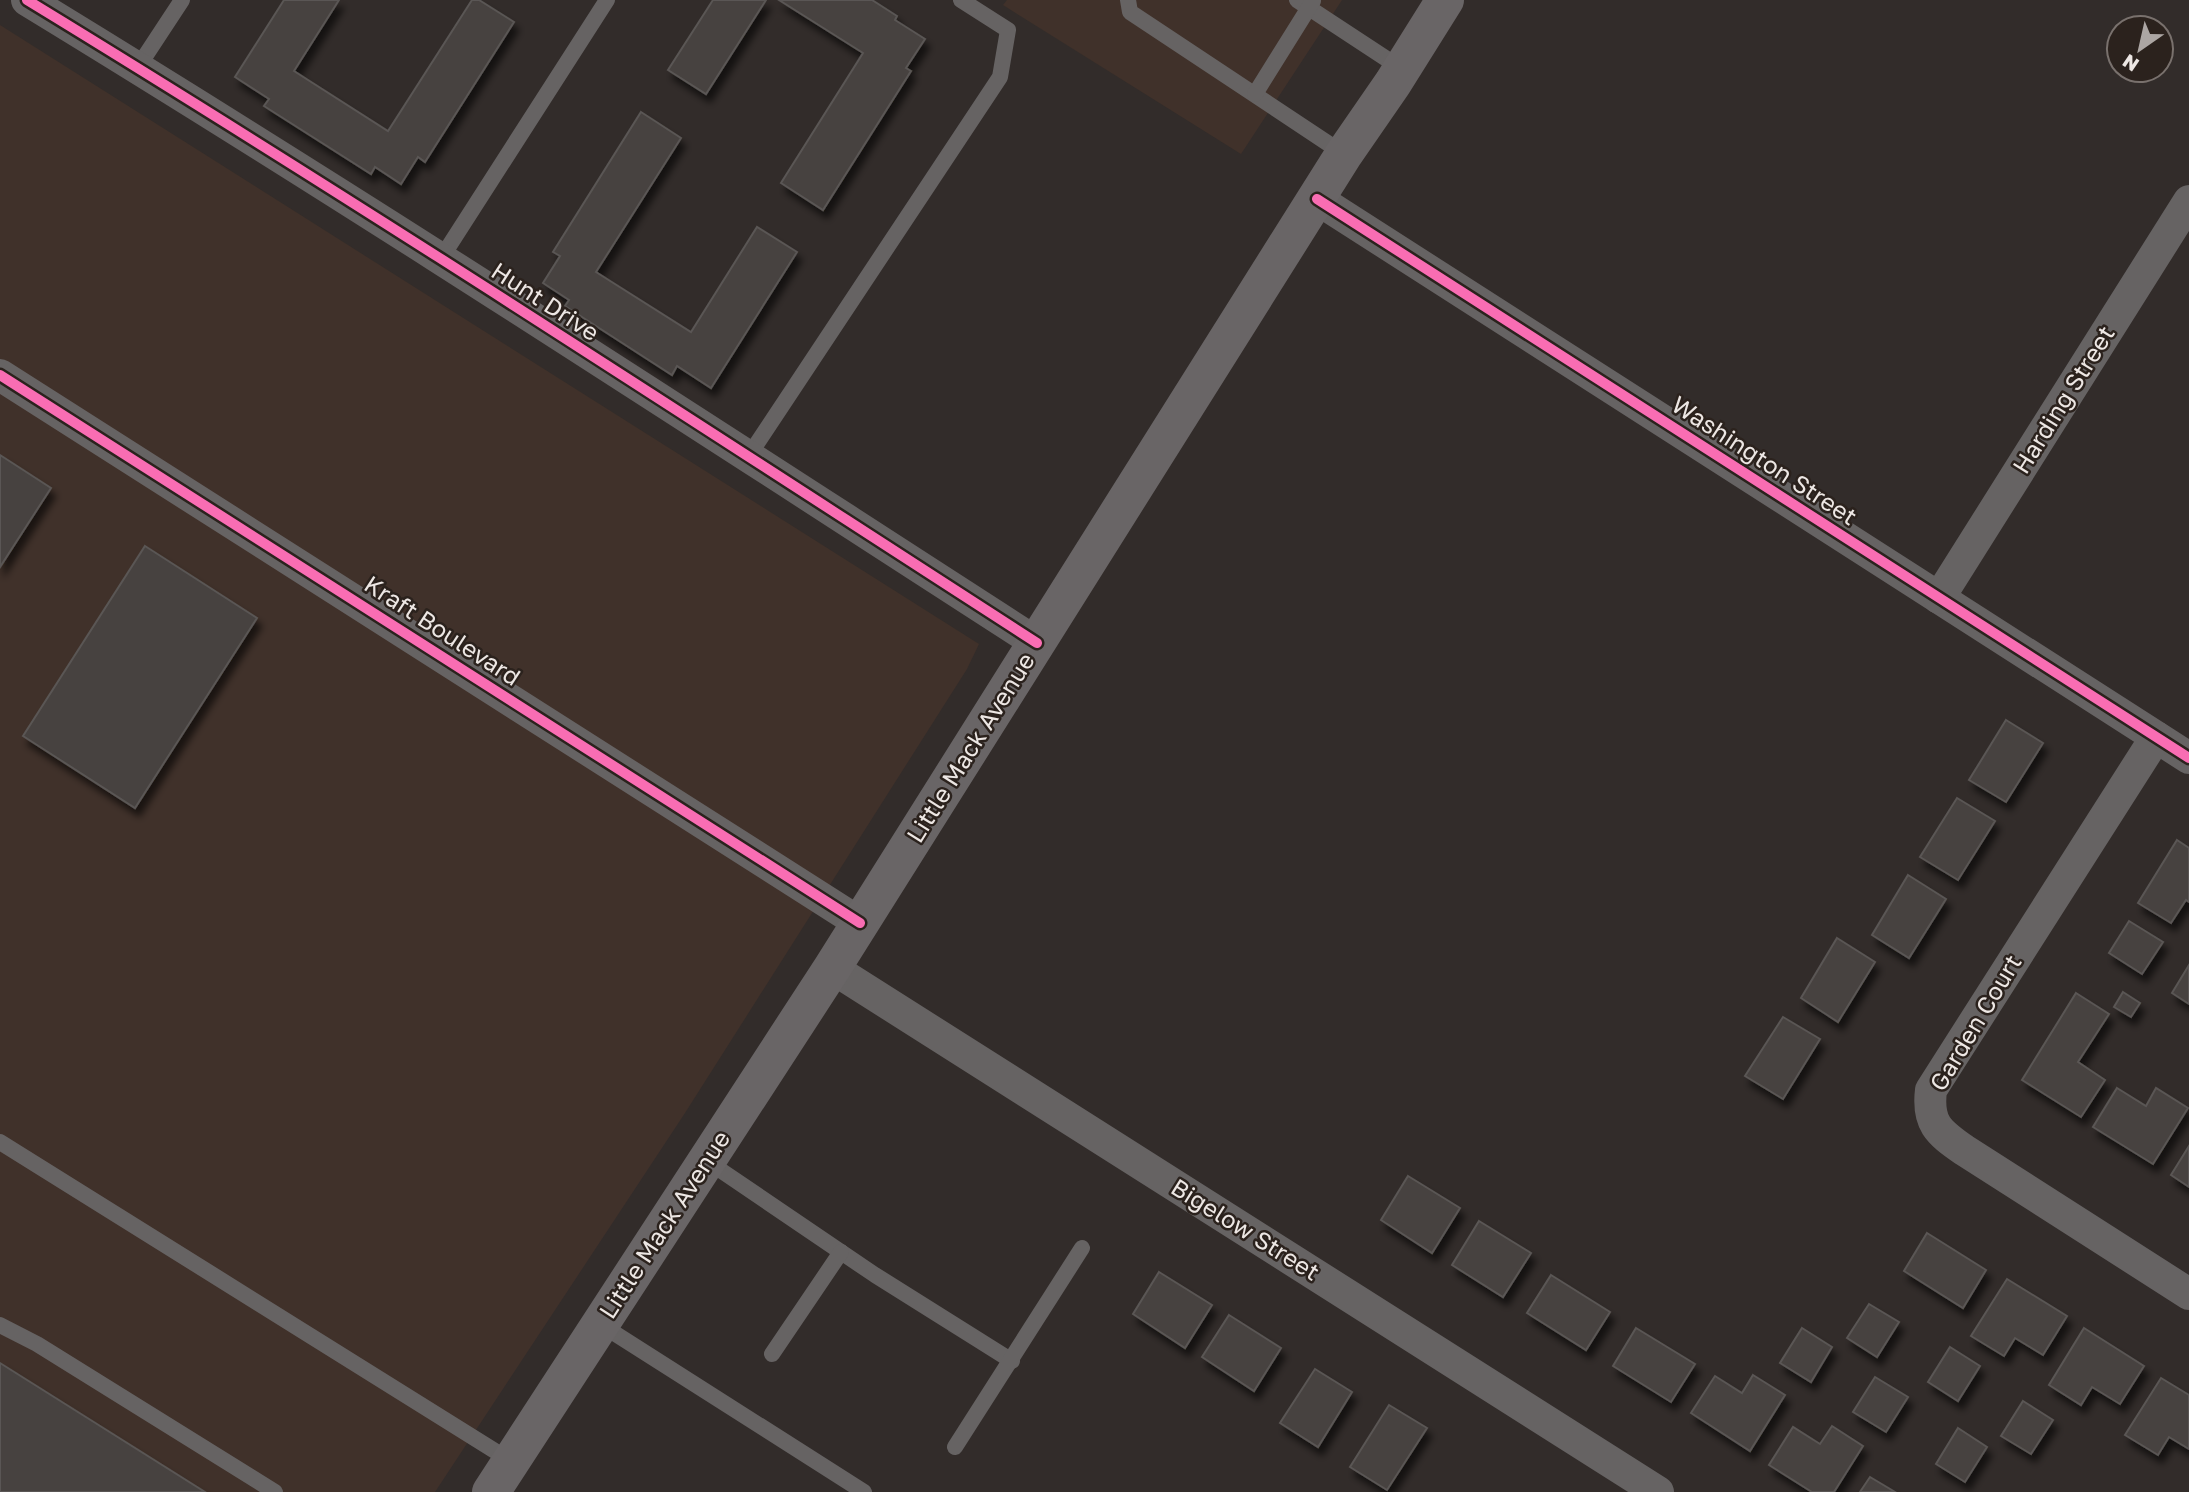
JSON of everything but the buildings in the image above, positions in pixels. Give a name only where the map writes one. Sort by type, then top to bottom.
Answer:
[{"type":"main road","name":"Little Mack Avenue","points":[[501,1477],[832,968],[1344,154],[1445,0]]},
{"type":"street","name":"Hunt Drive","points":[[27,0],[138,67],[1037,643]]},
{"type":"street","name":"Washington Street","points":[[1317,198],[2189,758]]},
{"type":"street","name":"Harding Street","points":[[1939,598],[2189,201]]},
{"type":"street","name":"Kraft Boulevard","points":[[0,375],[860,923]]},
{"type":"street","name":"Garden Court","points":[[2156,737],[1931,1090],[1929,1110],[1944,1136],[2189,1294]]},
{"type":"street","name":"Bigelow Street","points":[[832,968],[1658,1492]]},
{"type":"lane","points":[[138,67],[182,0]]},
{"type":"lane","points":[[440,260],[607,0]]},
{"type":"lane","points":[[748,457],[1000,77],[1008,30],[961,0]]},
{"type":"lane","points":[[1128,0],[1130,12],[1344,154]]},
{"type":"lane","points":[[1255,94],[1307,3],[1402,69]]},
{"type":"lane","points":[[0,1142],[501,1477]]},
{"type":"lane","points":[[707,1161],[841,1252],[1012,1361]]},
{"type":"lane","points":[[955,1447],[1082,1248]]},
{"type":"lane","points":[[772,1354],[841,1252]]},
{"type":"lane","points":[[600,1324],[864,1492]]},
{"type":"lane","points":[[0,1325],[37,1344],[275,1492]]},
{"type":"shaded area","points":[[1007,0],[1342,0],[1241,154],[1003,5]]},
{"type":"shaded area","points":[[0,25],[979,644],[967,669],[685,1113],[435,1492],[0,1492]]},
{"type":"cycle path","points":[[27,0],[408,238],[1037,643]]},
{"type":"cycle path","points":[[1317,199],[2189,758]]},
{"type":"cycle path","points":[[0,375],[860,923]]}]
